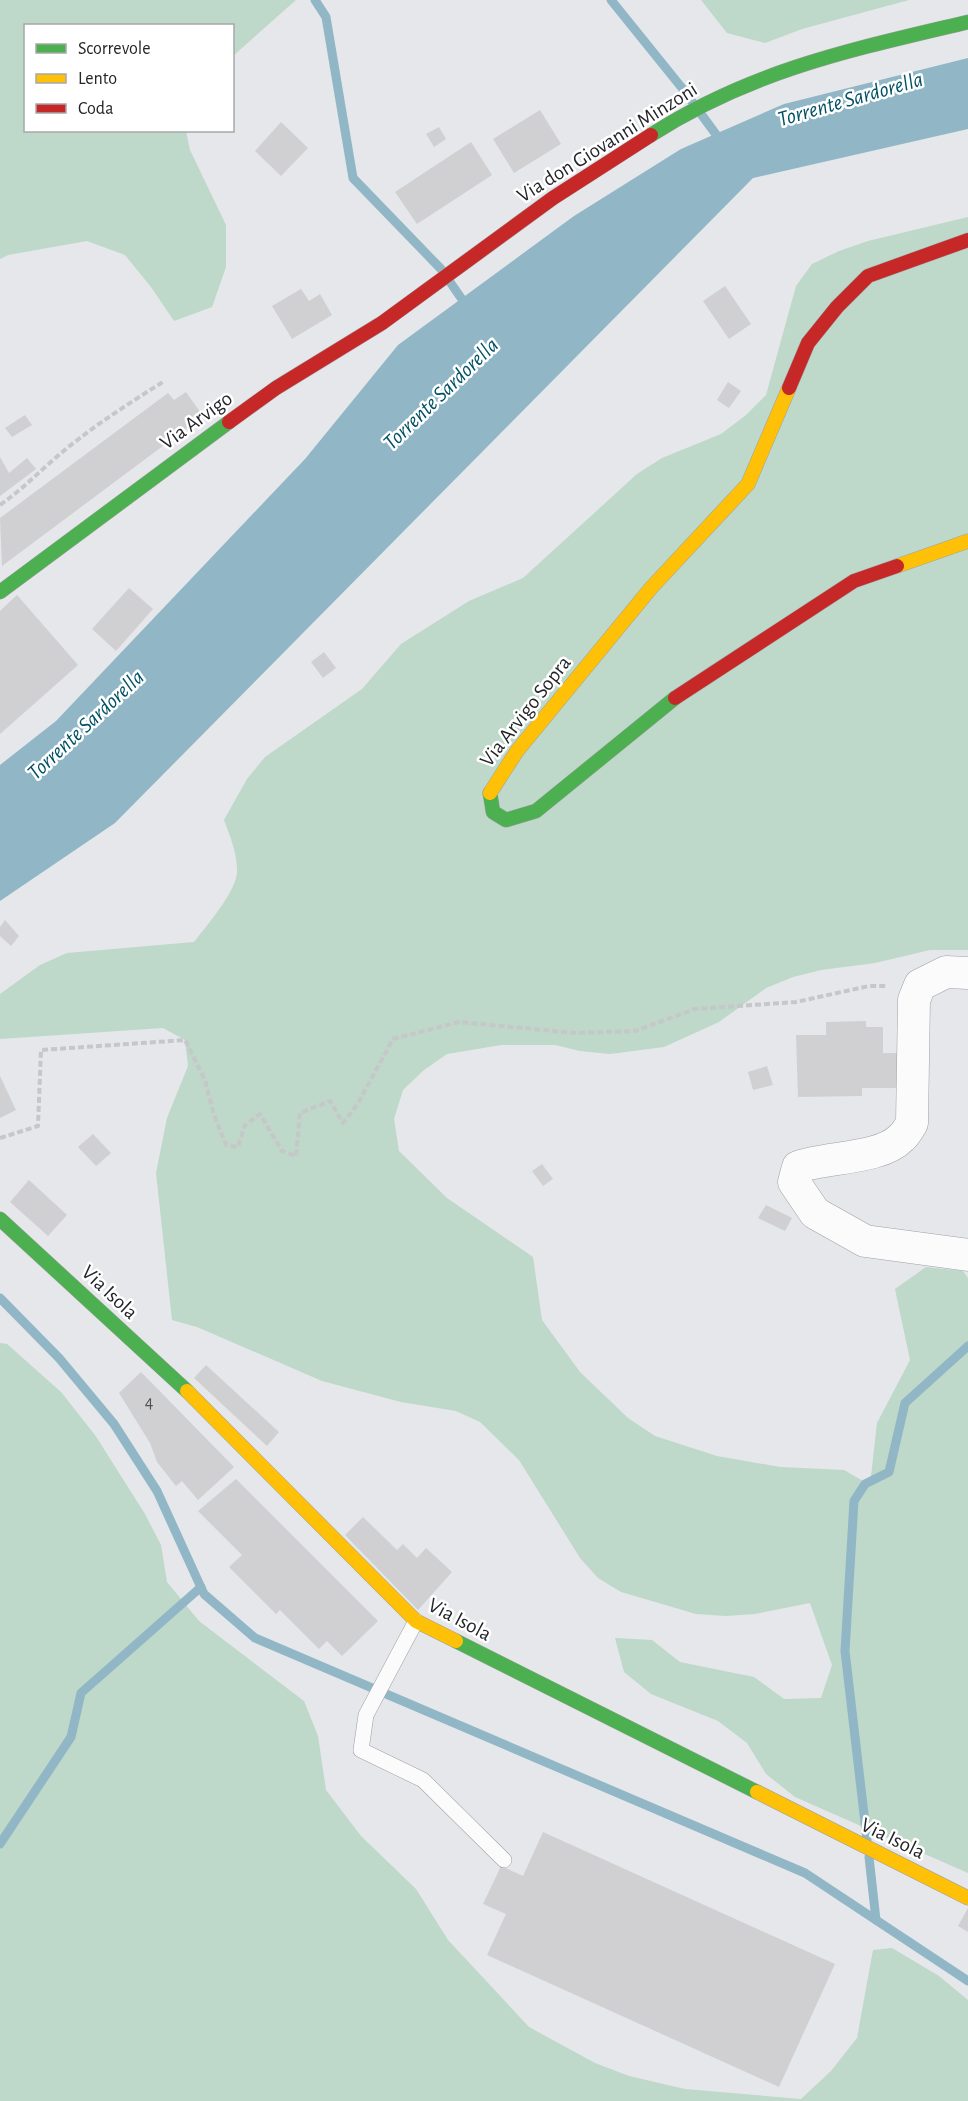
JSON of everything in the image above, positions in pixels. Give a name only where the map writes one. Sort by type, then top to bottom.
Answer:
[{"type":"street","name":"Via don Giovanni Minzoni","points":[[424,293],[553,198],[702,105],[742,86],[818,58],[968,22]]},
{"type":"street","name":"Via Arvigo Sopra","points":[[968,240],[868,276],[837,307],[808,343],[748,484],[651,588],[518,751],[490,792],[493,812],[506,820],[536,811],[667,704],[854,581],[968,541]]},
{"type":"street","name":"Via Arvigo","points":[[0,592],[101,515],[276,388],[424,293]]},
{"type":"street","points":[[968,973],[946,972],[920,985],[914,1000],[912,1123],[901,1139],[882,1150],[816,1161],[798,1167],[794,1182],[815,1213],[865,1241],[968,1255]]},
{"type":"street","name":"Via Isola","points":[[0,1219],[187,1391],[416,1621],[968,1898]]},
{"type":"lane","points":[[416,1621],[366,1715],[361,1750],[423,1780],[504,1860]]},
{"type":"path","points":[[0,505],[32,482],[54,460],[136,399],[163,382]]},
{"type":"path","points":[[0,1138],[38,1126],[41,1050],[185,1040],[205,1080],[214,1115],[226,1145],[238,1147],[245,1125],[260,1114],[282,1151],[296,1156],[300,1113],[330,1101],[343,1123],[357,1105],[393,1039],[459,1022],[575,1033],[635,1031],[695,1008],[796,1002],[869,986],[920,985]]},
{"type":"green space","points":[[0,0],[296,0],[234,55],[234,24],[24,24],[24,132],[186,132],[190,150],[226,225],[226,267],[212,307],[174,321],[151,287],[125,255],[87,241],[8,255],[0,259]]},
{"type":"green space","points":[[701,0],[909,0],[802,29],[765,43],[727,33]]},
{"type":"green space","points":[[968,217],[968,950],[930,950],[875,963],[821,970],[793,977],[766,988],[719,1022],[664,1047],[610,1054],[580,1051],[555,1045],[501,1045],[447,1054],[424,1070],[403,1090],[394,1119],[399,1151],[447,1198],[533,1257],[542,1320],[580,1372],[628,1418],[655,1436],[717,1456],[780,1467],[844,1470],[870,1485],[877,1423],[910,1360],[895,1289],[926,1267],[963,1271],[968,1278],[968,1873],[795,1797],[766,1774],[747,1743],[718,1721],[651,1694],[624,1672],[615,1638],[652,1640],[680,1662],[754,1677],[784,1699],[821,1698],[832,1665],[810,1603],[755,1614],[726,1616],[696,1614],[621,1592],[598,1578],[580,1558],[519,1460],[480,1422],[456,1411],[401,1402],[322,1381],[197,1327],[172,1320],[156,1173],[167,1118],[188,1066],[185,1040],[163,1028],[0,1039],[0,994],[40,965],[67,953],[194,942],[220,908],[236,878],[237,864],[224,820],[247,779],[265,757],[362,689],[401,644],[469,601],[523,578],[637,474],[662,458],[721,434],[746,415],[766,395],[796,286],[812,264],[868,241]]},
{"type":"green space","points":[[0,1343],[7,1344],[61,1392],[95,1435],[145,1514],[161,1545],[167,1582],[199,1621],[304,1701],[318,1736],[326,1790],[361,1836],[416,1889],[448,1940],[529,2027],[595,2063],[629,2076],[685,2089],[801,2099],[831,2071],[857,2038],[873,1950],[892,1948],[939,1976],[968,2000],[968,2101],[0,2101]]},
{"type":"water","name":"Torrente Sardorella","points":[[968,58],[968,129],[753,178],[115,823],[0,901],[0,765],[56,721],[305,459],[398,345],[574,216],[681,149],[784,104]]},
{"type":"building","points":[[540,110],[561,144],[514,173],[493,139]]},
{"type":"building","points":[[281,122],[308,148],[281,176],[255,151]]},
{"type":"building","points":[[439,127],[446,139],[434,147],[426,134]]},
{"type":"building","points":[[471,142],[492,175],[417,224],[395,192]]},
{"type":"building","points":[[725,286],[751,324],[729,339],[703,301]]},
{"type":"building","points":[[301,289],[309,301],[320,294],[332,315],[292,339],[272,306]]},
{"type":"building","points":[[728,382],[741,391],[729,408],[717,400]]},
{"type":"building","points":[[186,392],[203,416],[2,566],[0,518],[168,393],[174,400]]},
{"type":"building","points":[[25,415],[32,425],[12,437],[5,428]]},
{"type":"building","points":[[0,457],[9,473],[27,458],[36,469],[0,496]]},
{"type":"building","points":[[129,588],[153,609],[116,651],[92,629]]},
{"type":"building","points":[[17,595],[78,665],[0,734],[0,611]]},
{"type":"building","points":[[324,652],[336,668],[323,678],[311,662]]},
{"type":"building","points":[[5,920],[19,936],[11,946],[0,936],[0,927]]},
{"type":"building","points":[[866,1021],[866,1027],[883,1027],[883,1053],[903,1053],[903,1088],[862,1088],[862,1096],[798,1097],[796,1035],[826,1035],[826,1022]]},
{"type":"building","points":[[767,1066],[773,1085],[753,1090],[748,1072]]},
{"type":"building","points":[[0,1076],[16,1110],[0,1118]]},
{"type":"building","points":[[93,1134],[111,1153],[96,1166],[78,1147]]},
{"type":"building","points":[[542,1164],[553,1179],[543,1186],[532,1171]]},
{"type":"building","points":[[29,1180],[67,1215],[48,1236],[10,1202]]},
{"type":"building","points":[[766,1205],[792,1218],[785,1231],[758,1218]]},
{"type":"building","points":[[206,1365],[279,1432],[267,1446],[194,1378]]},
{"type":"building","points":[[141,1372],[234,1467],[198,1500],[182,1481],[176,1486],[157,1462],[150,1443],[119,1393]]},
{"type":"building","points":[[236,1479],[378,1621],[342,1656],[327,1641],[319,1649],[280,1610],[276,1614],[229,1567],[242,1555],[198,1511]]},
{"type":"building","points":[[363,1517],[397,1550],[403,1544],[417,1558],[426,1548],[452,1572],[418,1610],[345,1535]]},
{"type":"building","points":[[543,1832],[835,1964],[779,2087],[487,1955],[506,1914],[483,1904],[501,1866],[523,1876]]},
{"type":"building","points":[[968,1908],[968,1932],[958,1926]]},
{"type":"waterway","points":[[315,0],[326,17],[353,178],[441,269],[468,308]]},
{"type":"waterway","points":[[611,0],[682,88],[723,144]]},
{"type":"waterway","points":[[0,1298],[59,1358],[114,1424],[157,1491],[204,1594],[255,1638],[805,1873],[968,1981]]},
{"type":"waterway","points":[[867,1840],[845,1651],[854,1501],[865,1484],[889,1472],[905,1403],[968,1346]]},
{"type":"waterway","points":[[0,1844],[71,1737],[81,1693],[201,1587]]},
{"type":"waterway","points":[[869,1857],[876,1920]]},
{"type":"traffic: fast","points":[[651,135],[727,94],[805,64],[844,52],[968,22]]},
{"type":"traffic: fast","points":[[0,592],[229,422]]},
{"type":"traffic: fast","points":[[490,793],[493,812],[506,820],[536,811],[675,698]]},
{"type":"traffic: fast","points":[[0,1219],[187,1391]]},
{"type":"traffic: fast","points":[[456,1641],[757,1792]]},
{"type":"traffic: slow","points":[[490,793],[517,751],[651,588],[748,484],[789,388]]},
{"type":"traffic: slow","points":[[897,566],[968,541]]},
{"type":"traffic: slow","points":[[187,1391],[416,1621],[456,1641]]},
{"type":"traffic: slow","points":[[757,1792],[968,1898]]},
{"type":"traffic: jam","points":[[229,422],[276,388],[382,323],[553,198],[651,135]]},
{"type":"traffic: jam","points":[[789,388],[808,343],[837,307],[868,276],[968,240]]},
{"type":"traffic: jam","points":[[675,698],[854,581],[897,566]]}]
